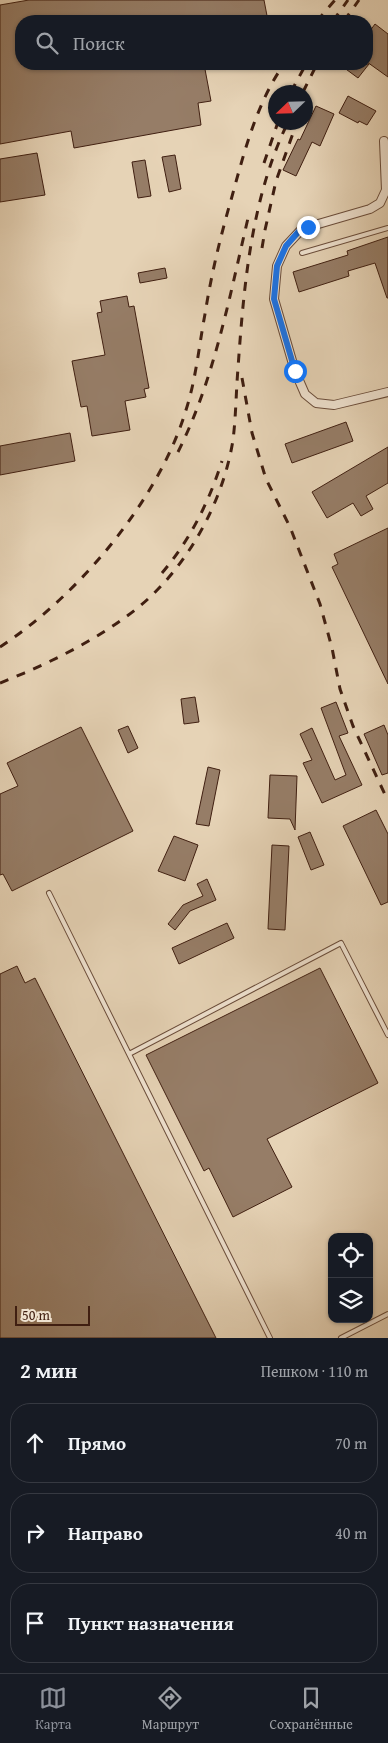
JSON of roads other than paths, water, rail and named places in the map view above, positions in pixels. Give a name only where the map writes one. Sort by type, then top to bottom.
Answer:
[{"type":"street","points":[[384,140],[386,190],[380,203],[370,209],[300,230],[286,246],[277,266],[274,299],[295,371],[305,394],[316,403],[334,405],[388,392]]},
{"type":"lane","points":[[302,253],[388,228]]},
{"type":"lane","points":[[48,894],[270,1338]]},
{"type":"lane","points":[[129,1054],[341,943],[388,1035]]},
{"type":"lane","points":[[340,1338],[388,1314]]},
{"type":"railway","points":[[322,15],[335,0]]},
{"type":"railway","points":[[337,15],[348,0]]},
{"type":"railway","points":[[348,15],[359,0]]},
{"type":"railway","points":[[0,647],[29,626],[86,573],[136,511],[157,478],[186,410],[197,362],[213,271],[241,165],[258,112],[280,70]]},
{"type":"railway","points":[[295,85],[303,70]]},
{"type":"railway","points":[[306,85],[314,70]]},
{"type":"railway","points":[[264,163],[275,130]]},
{"type":"railway","points":[[0,683],[36,668],[87,642],[135,610],[153,594],[186,555],[211,511],[221,488],[233,440],[240,336],[251,242],[265,181],[284,130]]},
{"type":"railway","points":[[262,248],[276,181],[294,130]]},
{"type":"railway","points":[[178,452],[191,424],[212,365],[249,214]]},
{"type":"railway","points":[[242,378],[252,433],[266,479],[290,527],[320,604],[332,648],[340,689],[353,726],[388,801]]},
{"type":"railway","points":[[162,573],[198,520],[222,461]]}]
